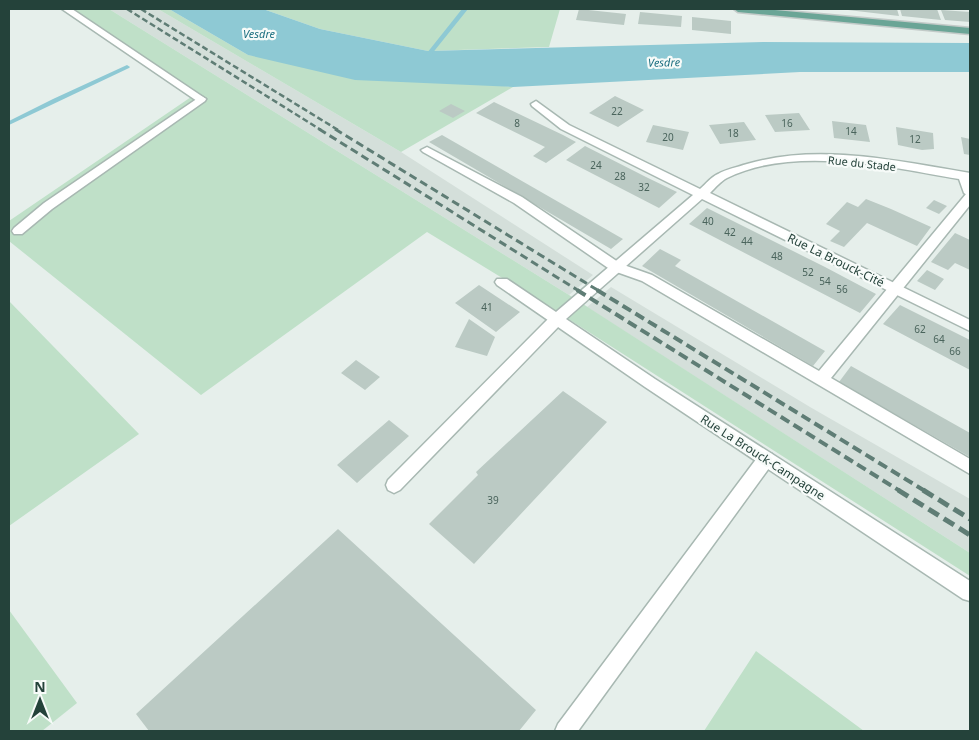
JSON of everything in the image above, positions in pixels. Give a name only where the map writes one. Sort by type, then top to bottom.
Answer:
[{"type":"main road","points":[[738,9],[970,32]]},
{"type":"street","points":[[18,231],[48,206],[201,99],[66,9]]},
{"type":"street","name":"Rue La Brouck-Cité","points":[[536,104],[566,127],[970,326]]},
{"type":"street","points":[[427,150],[518,200],[616,266],[647,278],[970,467]]},
{"type":"street","name":"Rue du Stade","points":[[702,194],[722,176],[751,166],[788,159],[838,158],[967,176]]},
{"type":"street","points":[[967,176],[970,193]]},
{"type":"street","points":[[394,485],[557,320],[616,266],[702,194]]},
{"type":"street","points":[[820,380],[970,197]]},
{"type":"street","name":"Rue La Brouck-Campagne","points":[[502,282],[766,459],[970,592]]},
{"type":"street","points":[[565,731],[766,459]]},
{"type":"shaded area","points":[[109,9],[158,9],[401,152],[593,275],[569,295]]},
{"type":"shaded area","points":[[611,287],[810,407],[970,499],[970,553],[587,307]]},
{"type":"green space","points":[[66,9],[109,9],[569,295],[970,553],[970,576],[545,304],[427,232],[201,395],[9,241],[9,221],[194,95]]},
{"type":"green space","points":[[158,9],[169,9],[248,55],[513,87],[401,152]]},
{"type":"green space","points":[[263,9],[560,9],[549,47],[428,51],[320,29]]},
{"type":"green space","points":[[9,301],[139,434],[9,526]]},
{"type":"green space","points":[[9,610],[77,703],[42,731],[9,731]]},
{"type":"green space","points":[[756,651],[864,731],[704,731]]},
{"type":"water","name":"Vesdre","points":[[169,9],[263,9],[320,29],[428,51],[763,42],[970,43],[970,72],[800,72],[513,87],[355,80],[248,55]]},
{"type":"building","points":[[579,9],[626,14],[624,25],[576,20]]},
{"type":"building","points":[[897,9],[899,16],[848,10]]},
{"type":"building","points":[[900,9],[937,9],[941,20],[902,16]]},
{"type":"building","points":[[941,10],[970,12],[970,22],[945,20]]},
{"type":"building","points":[[640,12],[682,16],[681,27],[638,24]]},
{"type":"building","points":[[692,17],[731,21],[731,34],[692,30]]},
{"type":"building","points":[[615,96],[644,110],[618,127],[589,113]]},
{"type":"building","points":[[494,102],[576,142],[546,163],[533,156],[545,147],[476,113]]},
{"type":"building","points":[[451,104],[465,111],[453,118],[439,111]]},
{"type":"building","points":[[799,113],[810,130],[775,132],[765,115]]},
{"type":"building","points":[[832,121],[866,125],[870,142],[834,138]]},
{"type":"building","points":[[744,122],[756,140],[720,144],[709,125]]},
{"type":"building","points":[[653,125],[689,132],[683,150],[646,142]]},
{"type":"building","points":[[896,127],[933,133],[934,149],[922,150],[898,145]]},
{"type":"building","points":[[442,135],[623,239],[611,249],[429,142]]},
{"type":"building","points":[[961,137],[970,139],[970,155],[964,154]]},
{"type":"building","points":[[585,146],[677,192],[659,208],[566,160]]},
{"type":"building","points":[[866,199],[931,227],[917,246],[867,223],[844,247],[830,241],[840,231],[826,224],[847,202],[858,207]]},
{"type":"building","points":[[934,200],[947,206],[939,214],[926,208]]},
{"type":"building","points":[[707,208],[876,294],[860,313],[689,224]]},
{"type":"building","points":[[955,233],[970,240],[970,270],[955,263],[948,270],[931,262]]},
{"type":"building","points":[[660,249],[681,260],[675,266],[825,351],[813,366],[642,266]]},
{"type":"building","points":[[927,270],[944,279],[935,290],[917,281]]},
{"type":"building","points":[[479,285],[520,312],[496,332],[455,303]]},
{"type":"building","points":[[900,305],[970,340],[970,370],[883,324]]},
{"type":"building","points":[[469,319],[495,337],[487,356],[455,347]]},
{"type":"building","points":[[356,360],[380,377],[365,390],[341,373]]},
{"type":"building","points":[[851,366],[970,433],[970,457],[839,382]]},
{"type":"building","points":[[563,391],[607,422],[474,564],[429,524],[478,475],[476,472]]},
{"type":"building","points":[[389,420],[409,436],[357,483],[337,465]]},
{"type":"building","points":[[338,529],[536,710],[519,731],[149,731],[136,714]]},
{"type":"waterway","points":[[425,59],[465,9]]},
{"type":"waterway","points":[[9,123],[127,67]]},
{"type":"railway","points":[[127,9],[321,130]]},
{"type":"railway","points":[[141,9],[338,130]]},
{"type":"railway","points":[[319,129],[579,291]]},
{"type":"railway","points":[[335,129],[599,291]]},
{"type":"railway","points":[[577,290],[900,491]]},
{"type":"railway","points":[[597,290],[925,491]]},
{"type":"railway","points":[[898,490],[970,535]]},
{"type":"railway","points":[[923,490],[970,519]]}]
